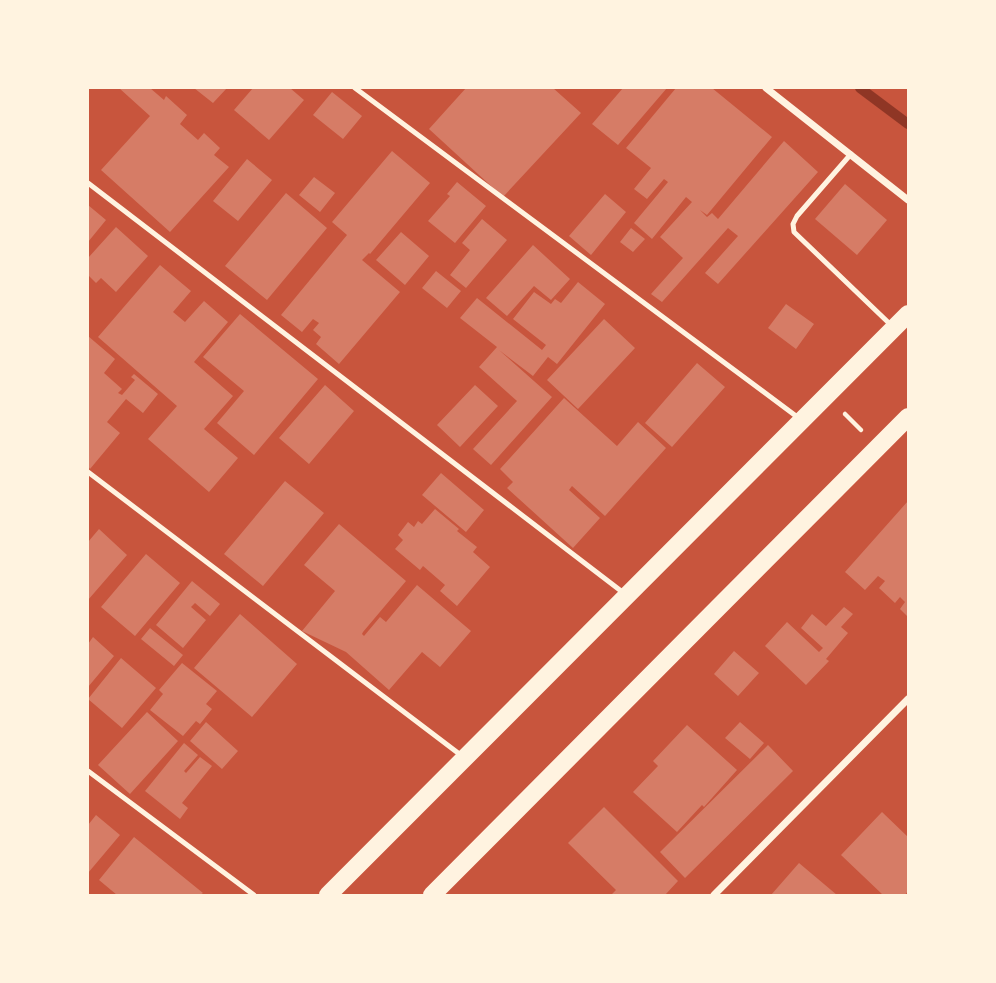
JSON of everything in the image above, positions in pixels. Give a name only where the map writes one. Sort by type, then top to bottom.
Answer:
[{"type":"main road","points":[[328,895],[908,314]]},
{"type":"main road","points":[[432,895],[908,417]]},
{"type":"street","points":[[766,88],[908,200]]},
{"type":"street","points":[[714,895],[908,699]]},
{"type":"lane","points":[[355,88],[803,420]]},
{"type":"lane","points":[[851,154],[797,216],[793,223],[794,232],[894,328]]},
{"type":"lane","points":[[88,183],[628,596]]},
{"type":"lane","points":[[88,472],[465,758]]},
{"type":"lane","points":[[88,771],[254,895]]},
{"type":"path","points":[[826,397],[878,447]]},
{"type":"building","points":[[119,88],[150,88],[164,100],[166,96],[187,115],[180,124],[198,140],[204,133],[220,148],[214,155],[229,167],[170,232],[101,170],[150,116]]},
{"type":"building","points":[[194,88],[227,88],[213,103]]},
{"type":"building","points":[[253,88],[290,88],[304,100],[269,140],[234,110]]},
{"type":"building","points":[[466,88],[553,88],[581,113],[503,197],[429,129]]},
{"type":"building","points":[[623,88],[667,88],[618,145],[592,124]]},
{"type":"building","points":[[676,88],[712,88],[772,137],[707,215],[700,210],[707,217],[712,213],[718,219],[784,141],[818,172],[718,284],[705,273],[738,236],[728,228],[662,302],[651,294],[683,258],[660,237],[692,202],[686,197],[652,239],[634,223],[668,182],[664,179],[647,199],[634,189],[651,168],[626,148]]},
{"type":"building","points":[[332,92],[362,116],[343,139],[313,115]]},
{"type":"building","points":[[392,151],[430,183],[362,260],[400,292],[339,364],[316,344],[321,337],[313,330],[319,323],[313,319],[302,332],[281,315],[347,235],[332,222]]},
{"type":"building","points":[[247,159],[272,180],[238,221],[213,201]]},
{"type":"building","points":[[314,177],[335,193],[320,212],[299,195]]},
{"type":"building","points":[[457,182],[486,206],[455,243],[428,221],[450,196],[447,194]]},
{"type":"building","points":[[845,184],[887,220],[857,255],[815,219]]},
{"type":"building","points":[[286,193],[327,228],[267,300],[225,266]]},
{"type":"building","points":[[605,194],[626,212],[591,255],[569,236]]},
{"type":"building","points":[[88,205],[106,220],[88,242]]},
{"type":"building","points":[[482,219],[507,240],[466,288],[450,275],[470,250],[462,243]]},
{"type":"building","points":[[116,227],[148,256],[116,292],[101,278],[96,283],[88,275],[88,258]]},
{"type":"building","points":[[631,228],[645,239],[633,252],[620,242]]},
{"type":"building","points":[[401,232],[429,256],[405,285],[376,260]]},
{"type":"building","points":[[533,245],[570,279],[551,300],[534,286],[507,316],[486,298]]},
{"type":"building","points":[[160,265],[191,291],[173,312],[185,322],[204,301],[228,322],[194,362],[233,396],[204,429],[238,458],[209,492],[148,439],[177,406],[98,337]]},
{"type":"building","points":[[436,271],[461,291],[447,308],[422,288]]},
{"type":"building","points":[[578,282],[605,304],[557,364],[548,357],[533,376],[499,350],[552,397],[491,465],[473,449],[517,401],[479,367],[497,347],[460,318],[477,298],[542,350],[546,345],[513,319],[534,292],[551,304],[555,299],[561,303]]},
{"type":"building","points":[[786,304],[814,324],[796,349],[768,328]]},
{"type":"building","points":[[240,314],[318,379],[254,455],[217,423],[244,391],[203,357]]},
{"type":"building","points":[[604,319],[635,348],[578,409],[547,380]]},
{"type":"building","points":[[88,336],[115,359],[104,373],[122,389],[118,393],[122,395],[135,380],[131,377],[134,374],[158,394],[143,413],[126,399],[107,422],[120,433],[90,469],[88,466]]},
{"type":"building","points":[[697,363],[725,387],[672,447],[645,423]]},
{"type":"building","points":[[325,385],[354,411],[309,464],[279,438]]},
{"type":"building","points":[[475,385],[498,406],[460,447],[437,425]]},
{"type":"building","points":[[564,398],[617,446],[638,422],[666,448],[605,516],[572,486],[569,490],[600,518],[573,548],[507,488],[513,482],[500,469]]},
{"type":"building","points":[[441,473],[484,510],[466,532],[422,495]]},
{"type":"building","points":[[285,481],[324,513],[263,586],[224,554]]},
{"type":"building","points":[[908,501],[908,617],[900,609],[905,602],[900,597],[895,603],[879,588],[885,581],[878,576],[865,590],[845,572]]},
{"type":"building","points":[[435,509],[477,547],[473,552],[490,567],[457,606],[440,591],[445,585],[423,566],[420,570],[395,549],[403,540],[398,535],[408,522],[414,527],[418,521],[422,524]]},
{"type":"building","points":[[339,524],[406,581],[363,632],[364,636],[380,617],[386,622],[417,585],[471,631],[440,667],[422,652],[389,690],[346,652],[302,631],[335,591],[304,565]]},
{"type":"building","points":[[99,529],[127,555],[88,600],[88,542]]},
{"type":"building","points":[[146,554],[180,583],[135,636],[101,607]]},
{"type":"building","points":[[192,581],[220,604],[210,616],[195,603],[191,607],[206,620],[183,648],[156,625]]},
{"type":"building","points":[[844,607],[853,614],[841,627],[848,633],[826,659],[829,661],[806,685],[765,646],[787,622],[819,652],[823,648],[801,628],[812,614],[826,626]]},
{"type":"building","points":[[240,614],[297,664],[252,717],[194,668]]},
{"type":"building","points":[[150,628],[183,655],[174,666],[141,639]]},
{"type":"building","points":[[93,637],[114,656],[88,687],[88,644]]},
{"type":"building","points":[[734,651],[759,673],[738,696],[714,674]]},
{"type":"building","points":[[121,658],[156,688],[122,728],[88,699]]},
{"type":"building","points":[[182,663],[217,691],[206,704],[212,709],[200,724],[196,721],[183,736],[150,710],[163,694],[159,690]]},
{"type":"building","points":[[147,712],[178,741],[130,794],[98,765]]},
{"type":"building","points":[[206,722],[238,751],[222,769],[190,741]]},
{"type":"building","points":[[740,722],[764,743],[750,759],[725,738]]},
{"type":"building","points":[[687,725],[737,770],[677,832],[633,792],[658,766],[653,761]]},
{"type":"building","points":[[184,743],[198,755],[184,771],[186,773],[200,757],[212,766],[182,803],[188,808],[180,819],[145,791]]},
{"type":"building","points":[[768,745],[793,771],[685,878],[660,852]]},
{"type":"building","points":[[604,807],[678,881],[665,895],[611,895],[616,890],[568,843]]},
{"type":"building","points":[[882,812],[908,837],[908,891],[905,895],[883,895],[841,855]]},
{"type":"building","points":[[96,815],[120,835],[88,873],[88,825]]},
{"type":"building","points":[[134,837],[203,893],[117,895],[99,880]]},
{"type":"building","points":[[799,863],[837,895],[771,895]]},
{"type":"waterway","points":[[860,88],[908,124]]}]
